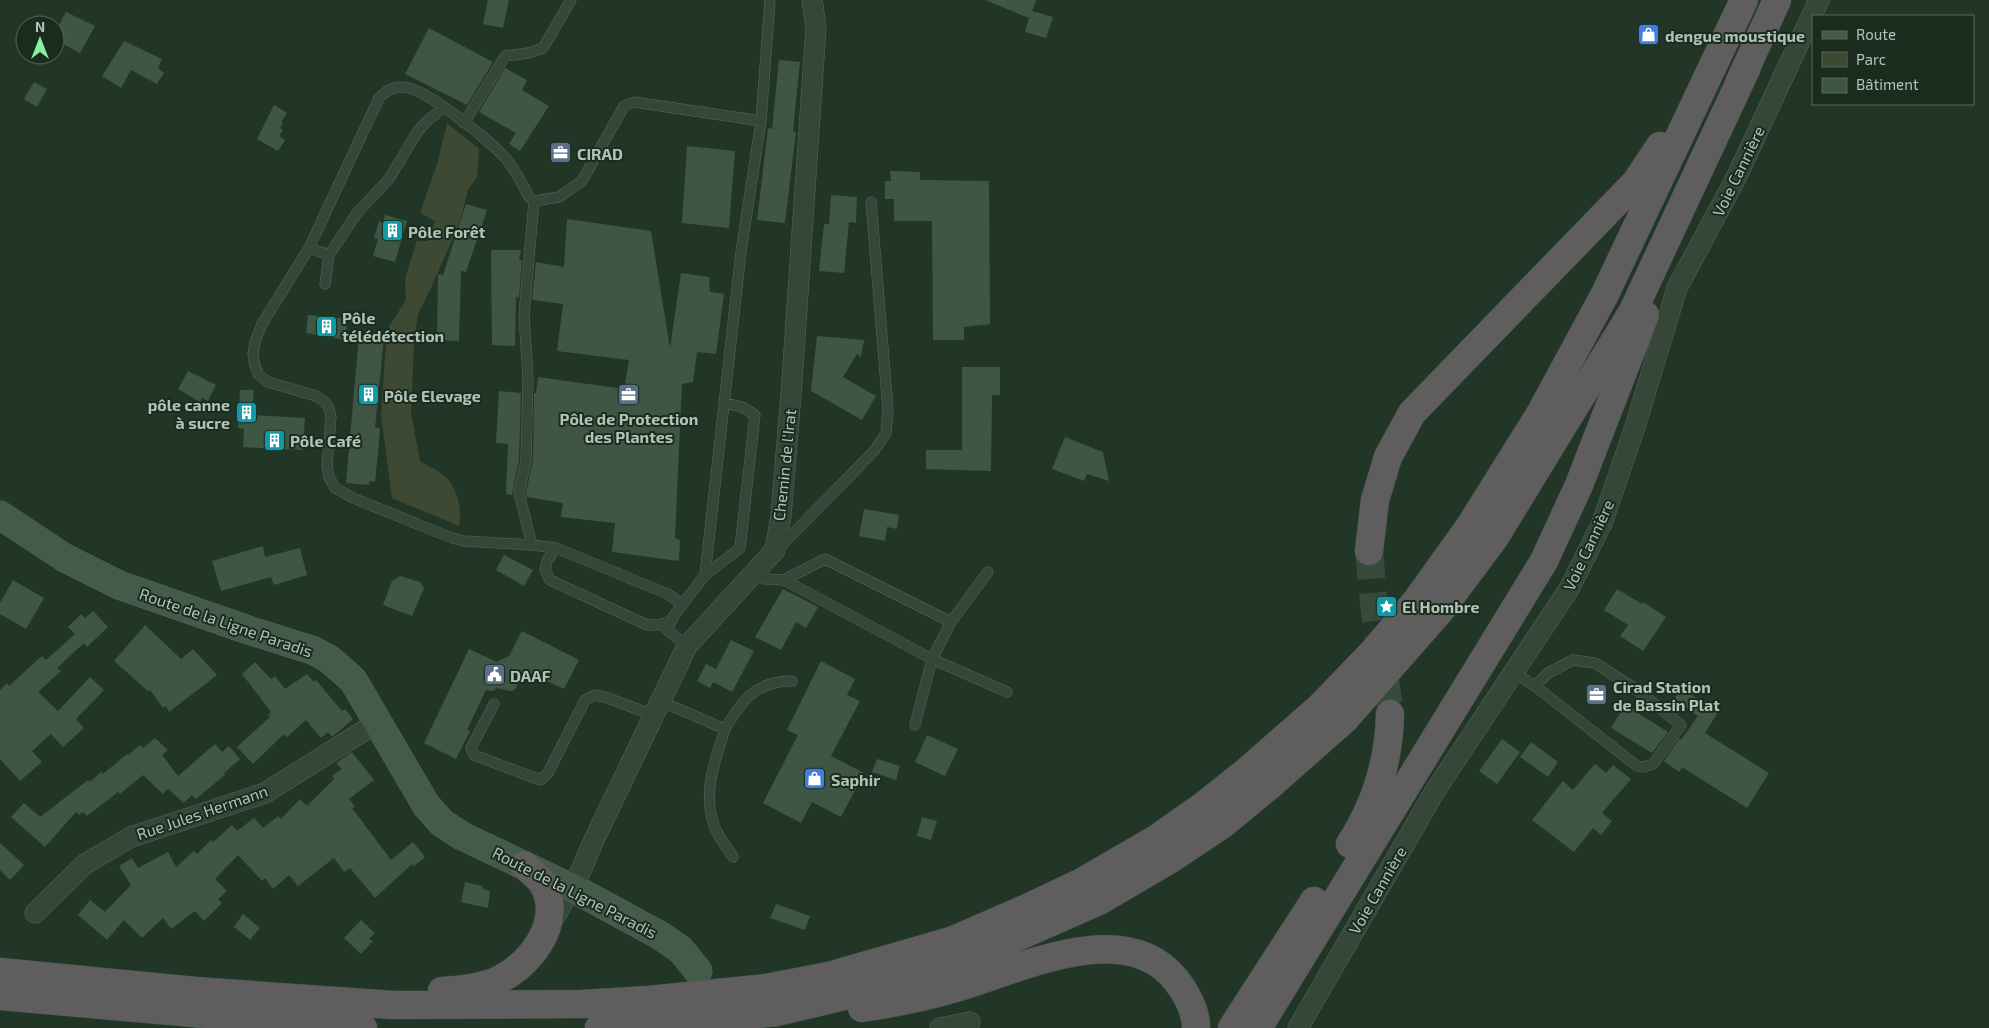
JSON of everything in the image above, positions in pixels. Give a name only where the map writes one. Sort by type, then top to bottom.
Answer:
[{"type":"highway","points":[[0,972],[195,991],[393,1005],[582,1004],[649,1000],[766,988],[830,976],[952,941],[1080,883],[1156,839],[1203,806],[1247,771],[1320,707],[1373,652],[1417,600],[1470,526],[1540,414],[1605,294],[1744,0]]},
{"type":"highway","points":[[652,1025],[777,1012],[895,984],[967,959],[1099,901],[1169,860],[1223,824],[1351,713],[1439,612],[1496,537],[1633,311],[1777,0]]},
{"type":"highway","points":[[1369,551],[1375,500],[1388,458],[1412,413],[1636,182],[1715,64]]},
{"type":"highway","points":[[1258,1028],[1544,560],[1579,485],[1718,128],[1746,67]]},
{"type":"highway","points":[[1232,1028],[1359,830],[1381,780],[1390,739],[1390,714]]},
{"type":"highway","points":[[37,976],[392,993],[458,990],[495,982],[523,965],[540,945],[549,921],[549,899],[543,883],[524,865]]},
{"type":"highway","points":[[599,1028],[808,1016],[915,1000],[961,987],[1024,965],[1071,953],[1104,949],[1133,952],[1156,962],[1170,973],[1182,988],[1196,1017],[1196,1028]]},
{"type":"highway","points":[[0,996],[363,1028]]},
{"type":"main road","name":"Route de la Ligne Paradis","points":[[0,515],[65,558],[119,585],[250,631],[312,650],[329,659],[354,680],[409,775],[442,823],[462,836],[524,865],[575,880]]},
{"type":"main road","name":"Route de la Ligne Paradis","points":[[409,775],[441,804],[575,880]]},
{"type":"main road","points":[[462,836],[499,845],[575,880]]},
{"type":"street","name":"Chemin de l'Irat","points":[[540,945],[575,880],[687,646],[775,550],[780,516],[793,371],[816,27],[812,0]]},
{"type":"street","name":"Voie Cannière","points":[[1298,1028],[1435,791],[1569,589],[1602,523],[1635,427],[1678,288],[1736,178],[1819,0]]},
{"type":"street","name":"Rue Jules Hermann","points":[[35,913],[85,864],[131,837],[265,793],[378,722]]},
{"type":"street","points":[[940,1028],[970,1022]]},
{"type":"lane","points":[[464,123],[505,56],[528,53],[543,48],[571,0]]},
{"type":"lane","points":[[705,576],[741,252],[762,121],[770,0]]},
{"type":"lane","points":[[682,604],[668,594],[556,548],[464,541],[452,538],[354,498],[335,488],[329,477],[327,465],[331,417],[329,408],[325,402],[316,396],[268,382],[259,375],[255,366],[255,342],[262,324],[309,248],[379,98],[388,89],[402,87],[427,95],[464,123],[499,151],[508,162],[529,197],[534,201],[559,197],[582,181],[624,106],[634,102],[762,121]]},
{"type":"lane","points":[[325,284],[329,255],[358,214],[389,179],[418,131],[443,108]]},
{"type":"lane","points":[[532,545],[519,493],[526,460],[528,378],[524,315],[534,201]]},
{"type":"lane","points":[[750,578],[874,451],[886,433],[888,409],[871,202]]},
{"type":"lane","points":[[309,248],[329,255]]},
{"type":"lane","points":[[556,548],[547,560],[544,570],[550,580],[647,625],[669,622],[705,576],[740,548],[755,414],[742,407],[725,403]]},
{"type":"lane","points":[[784,580],[825,559],[952,622]]},
{"type":"lane","points":[[915,725],[932,658],[952,622],[988,572]]},
{"type":"lane","points":[[750,578],[784,580],[932,658],[1007,692]]},
{"type":"lane","points":[[682,604],[666,629],[687,646]]},
{"type":"lane","points":[[1515,673],[1535,686],[1637,766],[1643,767],[1653,764],[1681,725],[1637,690],[1595,663],[1573,660],[1548,674],[1535,686]]},
{"type":"lane","points":[[733,857],[718,834],[710,811],[709,792],[713,768],[725,729],[741,703],[759,688],[778,681],[792,680]]},
{"type":"lane","points":[[494,704],[472,748],[474,755],[540,780],[548,773],[585,700],[595,695],[657,708],[725,729]]},
{"type":"green space","points":[[447,123],[479,149],[477,177],[468,190],[460,222],[418,314],[414,342],[411,413],[420,461],[441,473],[451,483],[458,501],[460,513],[459,526],[392,498],[381,415],[387,330],[406,300],[405,279],[417,241],[428,241],[435,221],[420,213],[438,161]]},
{"type":"building","points":[[488,0],[509,0],[503,28],[483,24]]},
{"type":"building","points":[[985,0],[1036,0],[1032,11],[1053,17],[1046,38],[1025,32],[1030,15],[1029,18]]},
{"type":"building","points":[[66,12],[95,26],[80,53],[65,45]]},
{"type":"building","points":[[429,28],[493,62],[467,105],[405,74]]},
{"type":"building","points":[[124,41],[162,59],[158,68],[164,73],[157,84],[131,70],[121,88],[102,76]]},
{"type":"building","points":[[779,60],[800,62],[793,131],[796,132],[785,223],[757,220],[768,128],[772,129]]},
{"type":"building","points":[[505,68],[527,80],[522,90],[549,106],[520,151],[509,144],[516,133],[479,112]]},
{"type":"building","points":[[34,82],[47,89],[37,107],[24,99]]},
{"type":"building","points":[[274,105],[287,113],[281,122],[283,123],[280,128],[283,130],[279,136],[285,140],[278,151],[257,139]]},
{"type":"building","points":[[687,146],[735,151],[729,228],[682,223]]},
{"type":"building","points":[[890,171],[920,172],[920,180],[989,181],[990,324],[964,327],[964,340],[933,340],[932,221],[894,221],[894,199],[885,199],[885,181],[891,181]]},
{"type":"building","points":[[831,195],[857,197],[856,223],[849,222],[844,273],[819,271],[824,224],[829,224]]},
{"type":"building","points":[[466,204],[487,210],[466,272],[461,271],[459,341],[437,340],[438,274],[443,275]]},
{"type":"building","name":"Pôle Forêt","points":[[385,215],[407,221],[395,262],[373,256],[378,239],[374,238],[379,221],[383,223]]},
{"type":"building","name":"Pôle de Protection des Plantes","points":[[567,219],[651,231],[670,348],[681,273],[709,277],[710,292],[724,294],[716,354],[697,352],[693,382],[682,384],[675,538],[680,540],[679,561],[612,552],[615,523],[561,517],[563,503],[527,497],[526,493],[533,460],[534,393],[536,393],[538,377],[624,389],[629,360],[557,351],[563,304],[532,300],[536,262],[564,267]]},
{"type":"building","points":[[491,250],[521,250],[519,260],[522,260],[519,298],[516,297],[515,346],[492,345]]},
{"type":"building","points":[[308,315],[347,319],[346,340],[306,333]]},
{"type":"building","points":[[359,335],[384,337],[375,428],[380,428],[375,482],[369,481],[369,485],[346,483]]},
{"type":"building","points":[[817,336],[865,340],[861,357],[857,354],[843,377],[876,396],[862,420],[811,391]]},
{"type":"building","points":[[962,367],[1000,367],[1000,395],[992,395],[991,471],[926,469],[926,450],[962,450]]},
{"type":"building","points":[[188,371],[216,385],[208,401],[202,398],[200,402],[178,389]]},
{"type":"building","name":"Pôle Café","points":[[240,390],[254,390],[252,415],[305,418],[303,450],[243,447],[244,429],[238,428]]},
{"type":"building","points":[[499,391],[521,393],[519,459],[512,495],[506,494],[508,444],[496,443]]},
{"type":"building","points":[[1065,437],[1103,452],[1109,481],[1087,474],[1084,481],[1052,469]]},
{"type":"building","points":[[864,509],[899,515],[897,529],[887,527],[885,541],[859,536]]},
{"type":"building","points":[[263,546],[265,557],[300,548],[307,575],[274,585],[271,577],[221,591],[212,561]]},
{"type":"building","points":[[504,555],[533,570],[524,586],[496,570]]},
{"type":"building","points":[[400,576],[420,582],[424,588],[412,616],[383,605],[392,581]]},
{"type":"building","points":[[13,580],[44,598],[26,629],[0,614],[0,603]]},
{"type":"building","points":[[783,589],[818,607],[806,628],[796,622],[781,650],[755,637]]},
{"type":"building","points":[[1617,589],[1642,604],[1643,602],[1666,617],[1643,651],[1620,636],[1628,625],[1604,610]]},
{"type":"building","points":[[93,611],[108,627],[87,647],[84,643],[57,668],[61,671],[38,692],[58,711],[90,677],[104,690],[76,719],[84,728],[63,747],[51,734],[32,751],[42,762],[20,781],[0,759],[0,690],[7,683],[9,686],[42,656],[46,660],[75,634],[68,627],[81,614],[85,618]]},
{"type":"building","points":[[145,625],[181,659],[193,649],[217,675],[169,712],[166,706],[163,708],[150,690],[148,691],[114,661]]},
{"type":"building","name":"DAAF","points":[[522,631],[579,660],[564,689],[534,675],[527,680],[521,677],[515,690],[510,691],[496,688],[494,691],[486,690],[467,730],[470,731],[456,759],[424,743],[469,649],[497,662],[509,656]]},
{"type":"building","points":[[731,640],[754,651],[732,692],[713,682],[710,688],[697,681],[706,664],[716,669]]},
{"type":"building","points":[[821,661],[855,679],[847,695],[860,701],[831,756],[864,773],[841,817],[812,802],[801,823],[763,803],[798,735],[787,730]]},
{"type":"building","points":[[255,662],[271,679],[275,676],[285,689],[307,674],[314,682],[316,680],[342,711],[345,709],[353,719],[332,737],[328,732],[321,738],[306,720],[287,737],[284,734],[253,764],[237,747],[270,717],[268,715],[271,712],[242,674]]},
{"type":"building","points":[[1681,688],[1718,712],[1705,733],[1769,773],[1747,808],[1682,767],[1679,772],[1664,761],[1698,716],[1674,700]]},
{"type":"building","points":[[1625,705],[1668,732],[1652,753],[1611,728]]},
{"type":"building","points":[[927,735],[958,749],[945,776],[915,762]]},
{"type":"building","points":[[155,738],[168,750],[162,755],[178,776],[215,744],[222,752],[229,746],[240,759],[224,773],[225,775],[196,799],[192,795],[184,803],[168,789],[163,794],[143,775],[120,794],[118,792],[87,816],[83,812],[79,815],[76,812],[45,847],[11,817],[24,803],[40,817],[88,780],[90,782],[101,772],[103,774],[140,745],[143,748]]},
{"type":"building","points":[[1502,739],[1520,752],[1497,784],[1479,771]]},
{"type":"building","points":[[1531,742],[1558,762],[1548,777],[1520,757]]},
{"type":"building","points":[[352,752],[374,780],[349,799],[355,807],[352,808],[391,860],[413,842],[425,857],[414,866],[412,864],[375,898],[350,868],[344,872],[334,858],[298,886],[289,875],[273,889],[265,878],[262,881],[238,855],[215,879],[227,891],[218,899],[222,903],[204,921],[195,911],[171,929],[163,918],[142,938],[124,920],[107,940],[78,915],[90,900],[105,912],[131,885],[119,866],[132,858],[138,868],[168,852],[176,867],[194,851],[197,854],[211,840],[213,842],[232,825],[237,831],[254,818],[263,828],[278,816],[281,819],[300,799],[307,806],[334,779],[332,776],[342,769],[336,763]]},
{"type":"building","points":[[877,759],[900,766],[896,780],[872,772]]},
{"type":"building","points":[[1595,764],[1606,773],[1613,765],[1631,779],[1602,813],[1612,821],[1601,835],[1593,828],[1574,852],[1532,820],[1563,781],[1573,790]]},
{"type":"building","points":[[922,817],[937,821],[931,840],[917,836]]},
{"type":"building","points":[[0,843],[24,865],[10,880],[0,870]]},
{"type":"building","points":[[465,882],[482,886],[483,889],[490,891],[488,908],[461,902]]},
{"type":"building","points":[[776,904],[810,916],[805,930],[770,918]]},
{"type":"building","points":[[243,914],[260,928],[250,940],[234,927]]},
{"type":"building","points":[[361,920],[375,933],[369,939],[373,941],[361,954],[344,938]]},
{"type":"tunnel","points":[[1369,551],[1374,605],[1390,714]]},
{"type":"place","name":"dengue moustique","points":[[1649,35]]},
{"type":"place","name":"CIRAD","points":[[561,153]]},
{"type":"place","name":"Pôle Forêt","points":[[392,231]]},
{"type":"place","name":"Pôle télédétection","points":[[326,326]]},
{"type":"place","name":"Pôle de Protection des Plantes","points":[[629,394]]},
{"type":"place","name":"Pôle Elevage","points":[[368,395]]},
{"type":"place","name":"pôle canne à sucre","points":[[246,413]]},
{"type":"place","name":"Pôle Café","points":[[274,440]]},
{"type":"place","name":"El Hombre","points":[[1386,606]]},
{"type":"place","name":"DAAF","points":[[494,675]]},
{"type":"place","name":"Cirad Station de Bassin Plat","points":[[1597,695]]},
{"type":"place","name":"Saphir","points":[[815,779]]}]
